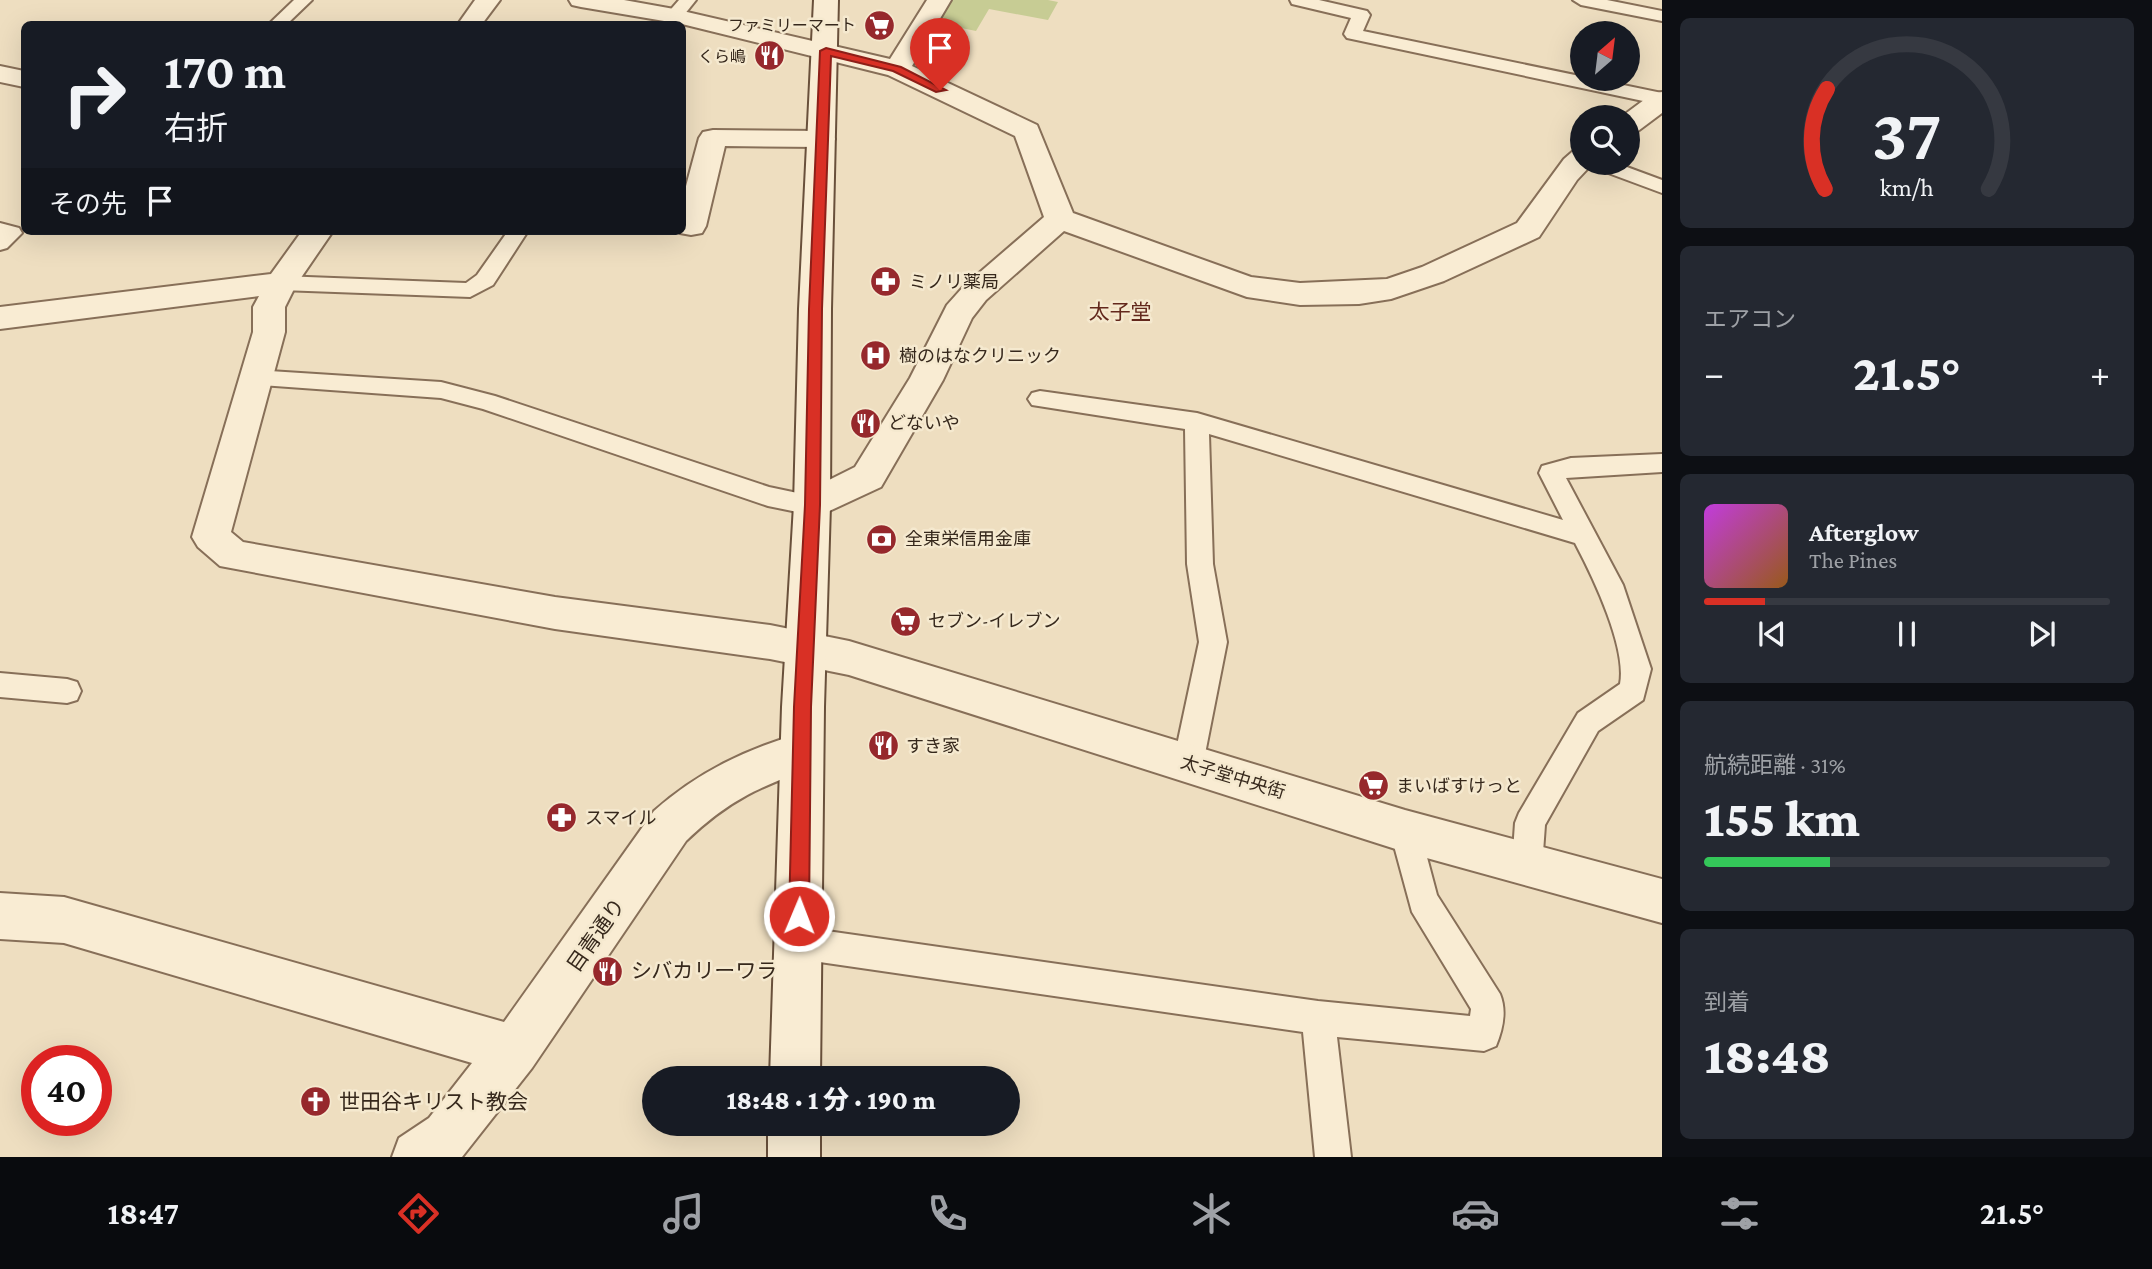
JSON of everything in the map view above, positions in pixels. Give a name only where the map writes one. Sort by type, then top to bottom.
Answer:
[{"type":"street","points":[[472,21],[488,0]]},
{"type":"street","points":[[581,0],[670,14],[897,69],[1027,131],[1060,219],[1247,287],[1300,294],[1359,293],[1391,289],[1433,274],[1528,230],[1539,219],[1570,168]]},
{"type":"street","points":[[796,1066],[802,752],[812,505],[826,0]]},
{"type":"street","points":[[897,69],[939,0]]},
{"type":"street","points":[[0,74],[21,78]]},
{"type":"street","points":[[1640,116],[1662,100]]},
{"type":"street","points":[[691,226],[713,138],[821,139]]},
{"type":"street","points":[[812,505],[868,477],[926,380],[958,313],[975,293],[1060,219]]},
{"type":"street","points":[[254,378],[269,332],[269,307],[281,283],[315,235]]},
{"type":"street","points":[[0,318],[281,283]]},
{"type":"street","name":"太子堂中央街","points":[[254,378],[211,537],[233,555],[555,613],[806,648],[849,658],[1405,831],[1662,901]]},
{"type":"street","name":"目青通り","points":[[418,1157],[447,1136],[514,1050],[670,826],[691,806],[736,775],[764,762],[802,752]]},
{"type":"street","points":[[0,915],[64,920],[514,1050]]},
{"type":"street","points":[[794,1136],[794,1157]]},
{"type":"lane","points":[[281,21],[304,0]]},
{"type":"lane","points":[[1298,0],[1361,15],[1353,34],[1662,100]]},
{"type":"lane","points":[[1581,0],[1662,16]]},
{"type":"lane","points":[[1630,175],[1662,187]]},
{"type":"lane","points":[[0,229],[12,233],[0,243]]},
{"type":"lane","points":[[281,283],[470,290],[485,280],[515,235]]},
{"type":"lane","points":[[254,378],[441,390],[487,402],[768,496],[812,505]]},
{"type":"lane","points":[[1040,399],[1196,422],[1584,536]]},
{"type":"lane","points":[[1188,764],[1213,642],[1200,564],[1196,422]]},
{"type":"lane","points":[[1527,866],[1530,823],[1588,722],[1633,691],[1637,669],[1610,585],[1551,473],[1571,467],[1662,463]]},
{"type":"lane","points":[[0,685],[67,691]]},
{"type":"lane","points":[[799,943],[1318,1018],[1484,1034],[1488,1006],[1423,901],[1405,831]]},
{"type":"lane","points":[[1318,1018],[1334,1157]]},
{"type":"green space","points":[[951,0],[1058,2],[1048,20],[989,9],[976,31],[937,23]]},
{"type":"place","name":"ファミリーマート","points":[[879,25]]},
{"type":"place","name":"くら嶋","points":[[769,56]]},
{"type":"place","name":"ミノリ薬局","points":[[886,282]]},
{"type":"place","name":"樹のはなクリニック","points":[[876,356]]},
{"type":"place","name":"どないや","points":[[865,423]]},
{"type":"place","name":"全東栄信用金庫","points":[[882,539]]},
{"type":"place","name":"セブン-イレブン","points":[[905,621]]},
{"type":"place","name":"すき家","points":[[883,746]]},
{"type":"place","name":"まいばすけっと","points":[[1373,786]]},
{"type":"place","name":"スマイル","points":[[562,818]]},
{"type":"place","name":"シバカリーワラ","points":[[608,971]]},
{"type":"place","name":"世田谷キリスト教会","points":[[316,1102]]},
{"type":"district","name":"太子堂","points":[[1120,312]]},
{"type":"route","points":[[799,916],[803,707],[812,505],[815,309],[826,51],[897,69],[940,90]]}]
